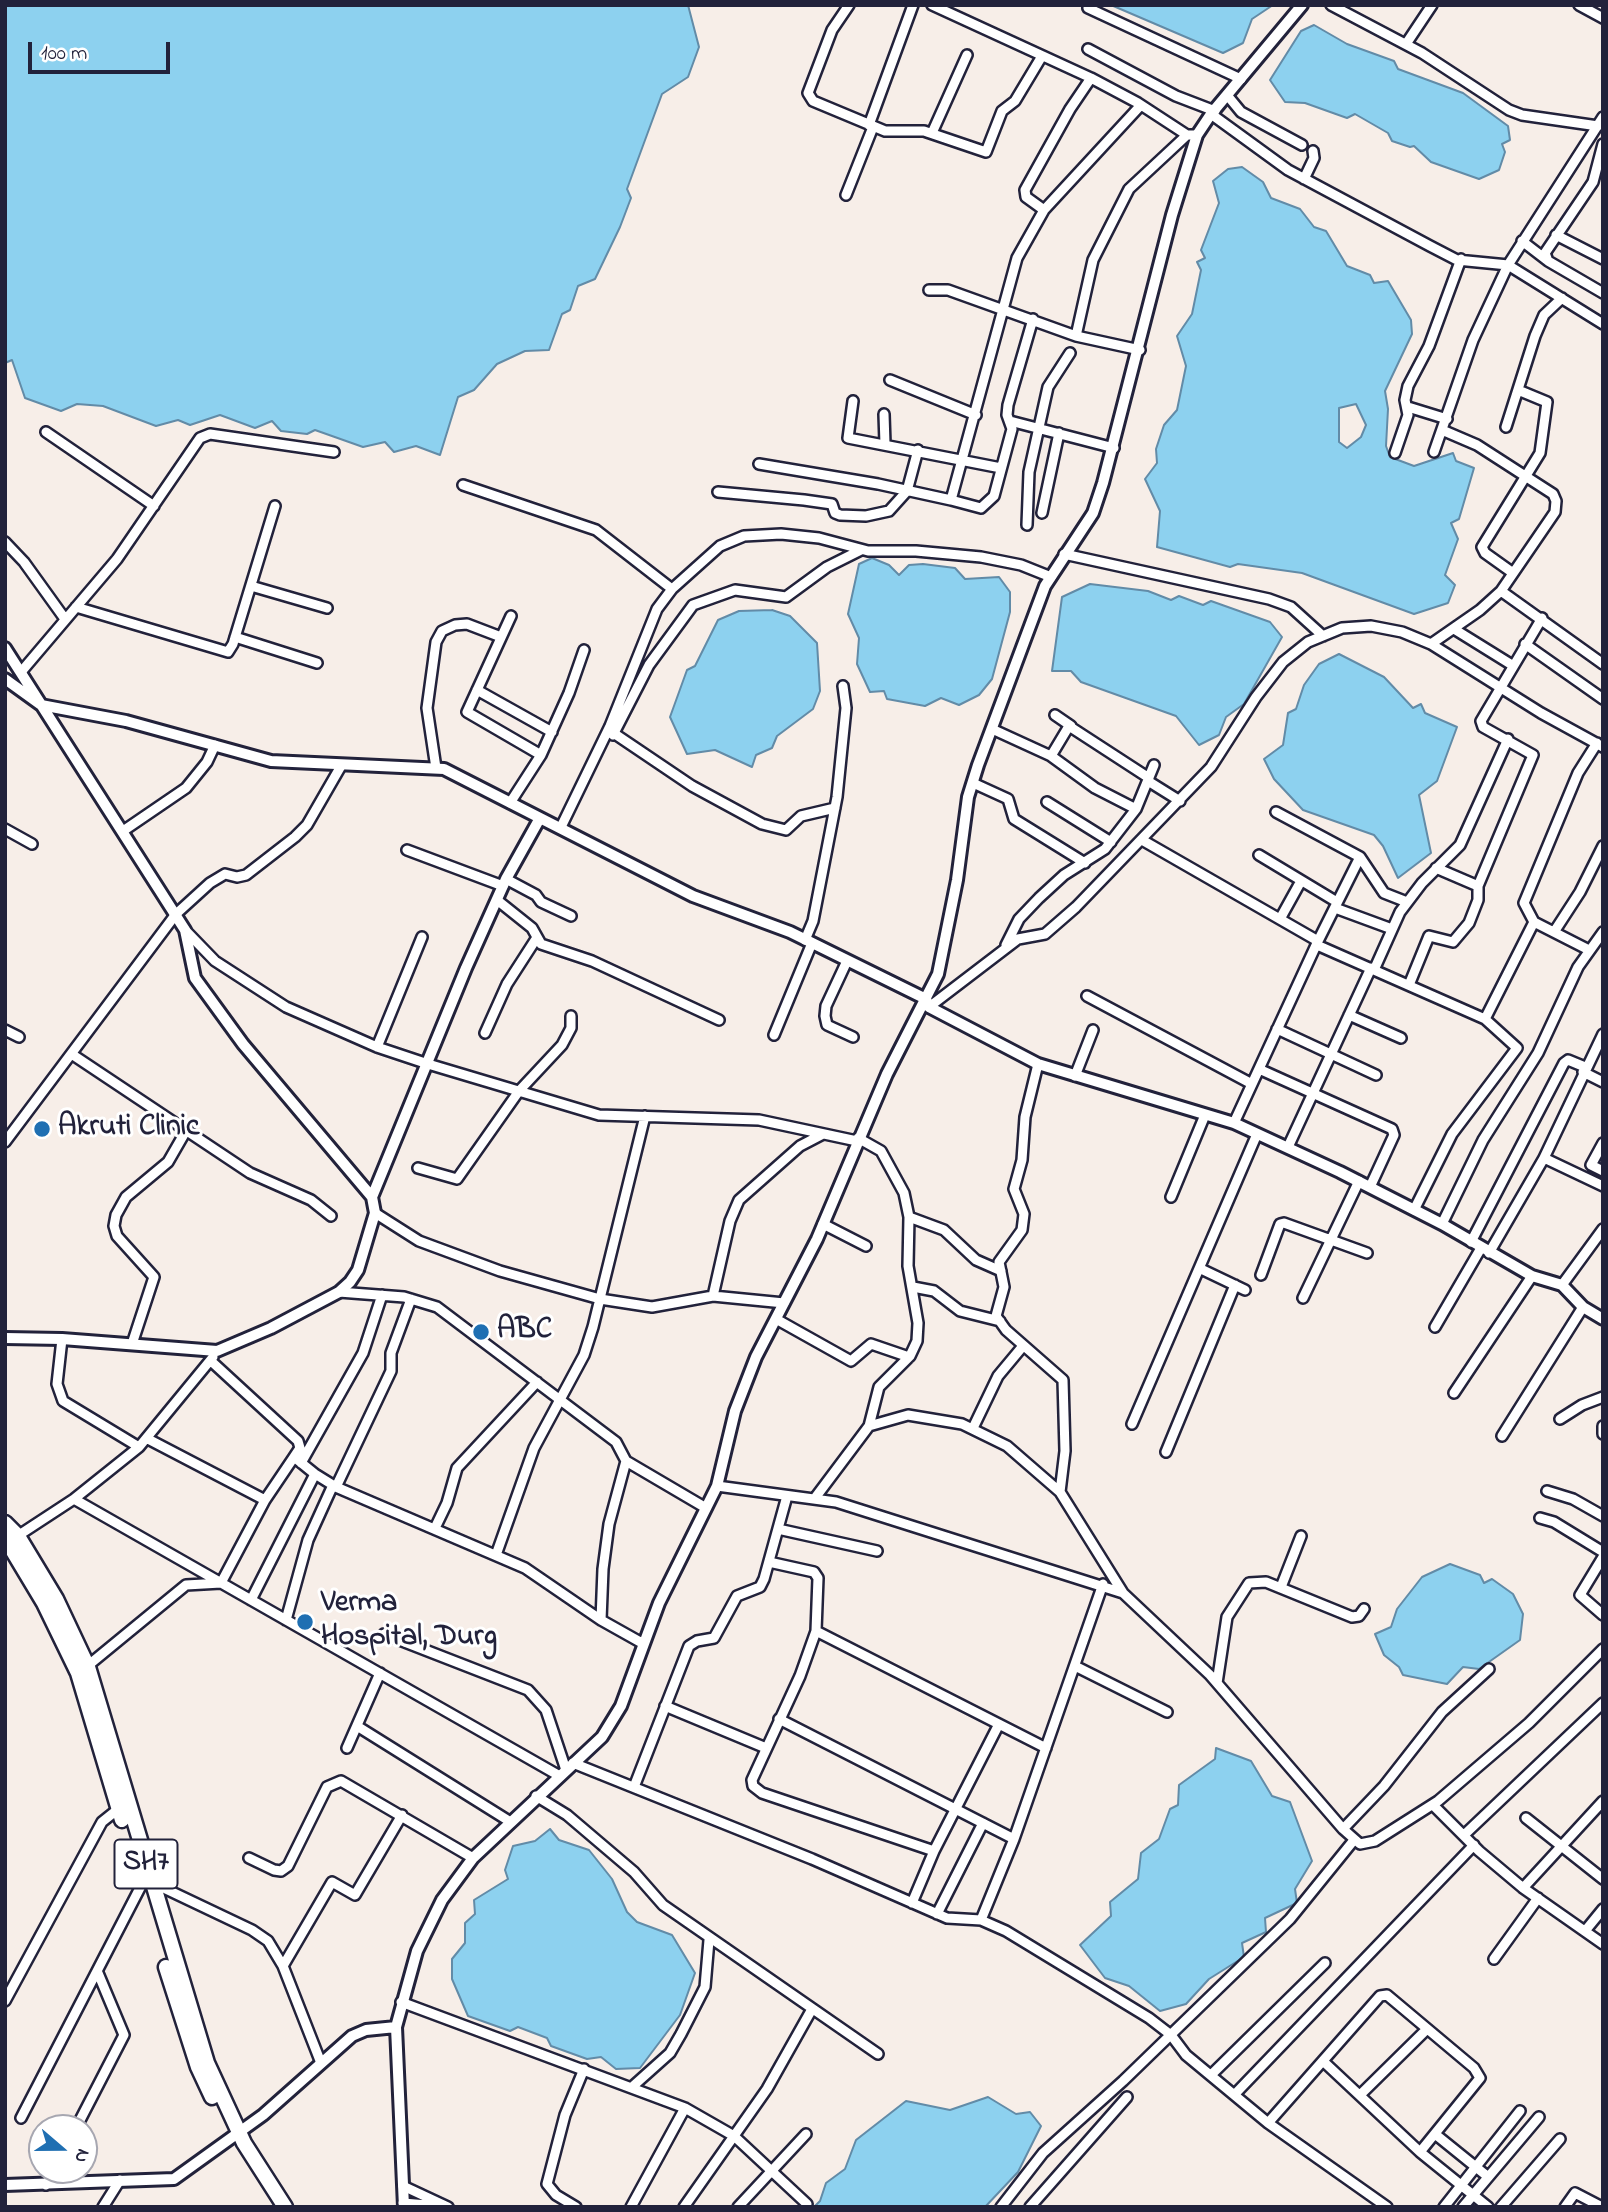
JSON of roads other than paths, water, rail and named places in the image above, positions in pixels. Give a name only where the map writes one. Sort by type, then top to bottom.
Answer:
[{"type":"main road","name":"SH7","points":[[5,1524],[11,1539],[56,1599],[83,1670],[147,1883],[207,2063],[234,2135],[275,2207]]},
{"type":"main road","name":"SH7","points":[[234,2135],[285,2207]]},
{"type":"street","points":[[849,5],[832,30],[808,93],[813,101],[871,126],[896,133],[918,130],[987,152],[1002,111],[1015,102],[1042,56]]},
{"type":"street","points":[[846,195],[913,5]]},
{"type":"street","points":[[932,5],[1091,78],[1192,135]]},
{"type":"street","points":[[1076,336],[1093,260],[1129,189],[1192,135],[1302,5]]},
{"type":"street","points":[[1331,5],[1406,44],[1509,110],[1522,115],[1598,126]]},
{"type":"street","points":[[1406,44],[1432,5]]},
{"type":"street","points":[[1580,5],[1603,18]]},
{"type":"street","points":[[1088,8],[1241,79]]},
{"type":"street","points":[[1088,48],[1176,96],[1213,112],[1304,179],[1430,246],[1461,259],[1508,265],[1603,324]]},
{"type":"street","points":[[932,134],[967,55]]},
{"type":"street","points":[[1044,210],[1026,197],[1025,190],[1063,119],[1091,78]]},
{"type":"street","points":[[1227,95],[1247,116],[1302,145]]},
{"type":"street","points":[[951,500],[1005,310],[1017,258],[1044,210],[1140,105]]},
{"type":"street","points":[[1434,452],[1473,340],[1508,265],[1603,117]]},
{"type":"street","points":[[928,1003],[945,948],[973,783],[1045,586],[1093,513],[1114,448],[1140,350],[1192,135]]},
{"type":"street","points":[[1548,261],[1545,253],[1593,182],[1603,144]]},
{"type":"street","points":[[1304,179],[1314,158],[1313,151]]},
{"type":"street","points":[[1556,235],[1603,260]]},
{"type":"street","points":[[1522,240],[1548,261],[1603,293]]},
{"type":"street","points":[[1395,453],[1408,415],[1405,400],[1408,386],[1429,346],[1461,259]]},
{"type":"street","points":[[929,290],[948,290],[1076,336],[1140,350]]},
{"type":"street","points":[[1506,427],[1544,315],[1562,298]]},
{"type":"street","points":[[759,464],[985,507],[994,496],[1012,429],[1008,405],[1033,319]]},
{"type":"street","points":[[1027,524],[1029,472],[1050,381],[1070,353]]},
{"type":"street","points":[[890,380],[976,415]]},
{"type":"street","points":[[1513,573],[1485,553],[1482,547],[1540,453],[1547,404],[1518,390]]},
{"type":"street","points":[[853,401],[846,436],[1001,468]]},
{"type":"street","points":[[1408,407],[1447,419]]},
{"type":"street","points":[[884,414],[885,444]]},
{"type":"street","points":[[1010,421],[1114,448]]},
{"type":"street","points":[[1431,644],[1501,591],[1556,508],[1553,494],[1477,446],[1442,430]]},
{"type":"street","points":[[46,432],[153,506]]},
{"type":"street","points":[[1042,513],[1059,433]]},
{"type":"street","points":[[21,672],[117,559],[205,435],[334,452]]},
{"type":"street","points":[[718,492],[804,500],[832,505],[835,513],[840,515],[866,516],[889,511],[907,491],[918,450]]},
{"type":"street","points":[[463,485],[596,530],[672,589]]},
{"type":"street","points":[[76,607],[228,652],[275,506]]},
{"type":"street","points":[[612,731],[644,636],[657,609],[672,589],[720,546],[744,536],[781,534],[820,538],[861,550],[981,557],[1021,565],[1051,577]]},
{"type":"street","points":[[5,542],[24,562],[65,620]]},
{"type":"street","points":[[561,827],[649,665],[693,605],[735,590],[786,597],[827,567],[861,550]]},
{"type":"street","points":[[1065,554],[1269,599],[1291,607],[1323,636]]},
{"type":"street","points":[[251,586],[327,608]]},
{"type":"street","points":[[1501,591],[1603,664]]},
{"type":"street","points":[[511,616],[467,714],[541,755]]},
{"type":"street","points":[[1409,985],[1429,936],[1453,942],[1469,923],[1478,900],[1478,886],[1533,755],[1481,724],[1499,686],[1542,618]]},
{"type":"street","points":[[436,768],[426,708],[436,642],[442,631],[455,625],[467,624],[500,637]]},
{"type":"street","points":[[448,2207],[403,2205],[396,2027],[401,2002],[418,1951],[442,1900],[473,1858],[509,1821],[602,1737],[621,1706],[634,1675],[642,1643],[717,1486],[745,1384],[823,1224],[908,1029],[928,1003],[1018,939],[1045,934],[1076,907],[1211,767],[1256,697],[1283,662],[1308,642],[1342,628],[1371,626],[1402,632],[1431,644],[1600,745],[1578,773],[1524,903],[1534,922],[1589,950]]},
{"type":"street","points":[[1454,629],[1512,665]]},
{"type":"street","points":[[235,637],[317,663]]},
{"type":"street","points":[[1525,644],[1603,699]]},
{"type":"street","points":[[5,649],[186,930],[215,961],[286,1007],[377,1047],[599,1115],[760,1120],[876,1146],[904,1192],[909,1217],[908,1266],[918,1322],[917,1341],[909,1357],[880,1384],[869,1426],[815,1498]]},
{"type":"street","points":[[510,803],[541,755],[584,650]]},
{"type":"street","points":[[5,679],[41,705],[126,721],[271,761],[436,768],[561,827],[693,896],[809,942],[928,1003],[1038,1064],[1234,1124],[1287,1147],[1442,1224],[1532,1276],[1562,1285],[1583,1307],[1603,1319]]},
{"type":"street","points":[[774,1035],[809,942],[835,808],[846,708],[844,686]]},
{"type":"street","points":[[477,690],[552,732]]},
{"type":"street","points":[[1055,715],[1180,801]]},
{"type":"street","points":[[1051,756],[1067,726],[1072,726]]},
{"type":"street","points":[[992,729],[1051,756],[1094,788],[1136,809]]},
{"type":"street","points":[[612,731],[692,786],[762,824],[786,830],[801,817],[835,808]]},
{"type":"street","points":[[1287,1147],[1392,929],[1407,902],[1460,845],[1508,740]]},
{"type":"street","points":[[123,831],[186,788],[207,762],[215,746]]},
{"type":"street","points":[[1003,949],[1019,919],[1039,898],[1064,875],[1085,863],[1111,842],[1136,809],[1154,765]]},
{"type":"street","points":[[5,1142],[73,1055],[176,914],[210,883],[225,874],[246,875],[295,836],[307,825],[341,766]]},
{"type":"street","points":[[973,783],[1008,799],[1014,819],[1085,863]]},
{"type":"street","points":[[1047,802],[1111,842]]},
{"type":"street","points":[[1276,812],[1360,857],[1384,893],[1407,902]]},
{"type":"street","points":[[372,1197],[466,968],[504,883],[540,818]]},
{"type":"street","points":[[5,828],[32,844]]},
{"type":"street","points":[[1142,840],[1317,943],[1485,1019],[1517,1048],[1452,1134],[1413,1210]]},
{"type":"street","points":[[1554,932],[1580,892],[1603,846]]},
{"type":"street","points":[[407,850],[536,895],[541,902],[571,916]]},
{"type":"street","points":[[1259,855],[1336,905],[1392,929]]},
{"type":"street","points":[[1234,1124],[1317,943],[1360,857]]},
{"type":"street","points":[[1436,868],[1478,886]]},
{"type":"street","points":[[1280,919],[1301,881]]},
{"type":"street","points":[[497,900],[532,928],[536,939],[561,953],[592,961],[719,1020]]},
{"type":"street","points":[[1485,1019],[1534,922]]},
{"type":"street","points":[[11,1539],[74,1499],[148,1439],[214,1356],[339,1292],[358,1270],[375,1213],[372,1197],[243,1044],[195,978],[186,930]]},
{"type":"street","points":[[1442,1224],[1483,1140],[1538,1053],[1578,967],[1603,932]]},
{"type":"street","points":[[377,1047],[422,937]]},
{"type":"street","points":[[485,1033],[507,984],[536,939]]},
{"type":"street","points":[[847,961],[825,1006],[825,1016],[827,1025],[853,1037]]},
{"type":"street","points":[[1087,996],[1252,1084]]},
{"type":"street","points":[[1349,1015],[1401,1038]]},
{"type":"street","points":[[418,1168],[457,1180],[519,1091],[562,1045],[571,1028],[571,1016]]},
{"type":"street","points":[[1075,1076],[1093,1030]]},
{"type":"street","points":[[1278,1030],[1376,1075]]},
{"type":"street","points":[[5,1031],[19,1037]]},
{"type":"street","points":[[1480,1248],[1544,1158],[1603,1034]]},
{"type":"street","points":[[73,1055],[250,1173],[311,1200],[331,1216]]},
{"type":"street","points":[[1435,1327],[1480,1248],[1564,1063],[1568,1059],[1603,1082]]},
{"type":"street","points":[[1038,1064],[1025,1117],[1023,1160],[1014,1189],[1024,1214],[1022,1230],[999,1262],[1004,1287],[996,1316],[1023,1346],[1063,1380],[1066,1389],[1064,1473],[1060,1492]]},
{"type":"street","points":[[1259,1069],[1392,1129],[1394,1135],[1370,1187]]},
{"type":"street","points":[[1171,1197],[1205,1115]]},
{"type":"street","points":[[496,1555],[534,1448],[558,1398],[584,1355],[645,1116]]},
{"type":"street","points":[[132,1344],[154,1277],[117,1236],[114,1226],[116,1215],[127,1197],[168,1162],[187,1129]]},
{"type":"street","points":[[1132,1424],[1201,1269],[1257,1133]]},
{"type":"street","points":[[713,1296],[730,1221],[739,1200],[800,1146],[823,1134]]},
{"type":"street","points":[[1603,1143],[1591,1165],[1603,1171]]},
{"type":"street","points":[[1544,1158],[1603,1186]]},
{"type":"street","points":[[1303,1298],[1359,1181]]},
{"type":"street","points":[[375,1213],[419,1241],[500,1271],[600,1299],[652,1307],[713,1296],[784,1303]]},
{"type":"street","points":[[909,1217],[944,1230],[976,1260],[1000,1271]]},
{"type":"street","points":[[823,1224],[866,1245]]},
{"type":"street","points":[[1261,1275],[1280,1224],[1331,1238],[1367,1253]]},
{"type":"street","points":[[1562,1285],[1603,1229]]},
{"type":"street","points":[[1166,1452],[1240,1288],[1201,1269]]},
{"type":"street","points":[[1454,1393],[1532,1276]]},
{"type":"street","points":[[913,1287],[934,1291],[960,1311],[1000,1321]]},
{"type":"street","points":[[339,1292],[411,1299],[437,1307],[616,1442],[626,1461],[706,1508]]},
{"type":"street","points":[[221,1583],[265,1500],[317,1439],[363,1353],[382,1295]]},
{"type":"street","points":[[286,1620],[308,1540],[391,1371],[391,1353],[411,1299]]},
{"type":"street","points":[[1502,1436],[1583,1307]]},
{"type":"street","points":[[776,1319],[848,1360],[854,1360],[871,1345],[909,1357]]},
{"type":"street","points":[[5,1338],[132,1344],[214,1356],[298,1441],[298,1460]]},
{"type":"street","points":[[62,1339],[57,1384],[63,1402],[139,1447]]},
{"type":"street","points":[[973,1428],[998,1376],[1023,1346]]},
{"type":"street","points":[[435,1528],[447,1503],[453,1474],[461,1462],[537,1382]]},
{"type":"street","points":[[1560,1419],[1582,1405],[1603,1397]]},
{"type":"street","points":[[869,1426],[908,1415],[973,1428],[1007,1446],[1060,1492],[1123,1593],[1217,1683],[1343,1829],[1354,1840],[1368,1845],[1433,1805],[1529,1723],[1603,1649]]},
{"type":"street","points":[[1603,1426],[1603,1434]]},
{"type":"street","points":[[148,1439],[265,1500]]},
{"type":"street","points":[[298,1460],[334,1486],[525,1568],[601,1620],[642,1643]]},
{"type":"street","points":[[601,1620],[603,1569],[609,1524],[626,1461]]},
{"type":"street","points":[[251,1600],[315,1474]]},
{"type":"street","points":[[717,1486],[815,1498],[1103,1584],[1123,1593]]},
{"type":"street","points":[[1547,1491],[1573,1499],[1603,1516]]},
{"type":"street","points":[[634,1787],[689,1646],[696,1641],[714,1638],[737,1596],[760,1587],[787,1496]]},
{"type":"street","points":[[74,1499],[380,1673],[566,1769],[634,1787],[937,1914],[963,1920],[981,1920],[1006,1931],[1149,2018],[1171,2035],[1186,2055],[1268,2123],[1371,2203],[1387,2207]]},
{"type":"street","points":[[1540,1518],[1554,1522],[1603,1554],[1580,1595],[1603,1615]]},
{"type":"street","points":[[778,1528],[877,1551]]},
{"type":"street","points":[[1281,1587],[1301,1536]]},
{"type":"street","points":[[769,1562],[814,1572],[818,1578],[816,1631],[800,1676],[752,1780],[756,1790],[934,1851]]},
{"type":"street","points":[[1217,1683],[1223,1628],[1241,1592],[1254,1581],[1281,1587],[1352,1617],[1359,1616],[1364,1609]]},
{"type":"street","points":[[83,1670],[186,1585],[221,1583]]},
{"type":"street","points":[[981,1920],[1014,1839],[1103,1584]]},
{"type":"street","points":[[816,1631],[1046,1748]]},
{"type":"street","points":[[384,1634],[528,1690],[546,1710],[566,1769]]},
{"type":"street","points":[[1075,1666],[1167,1712]]},
{"type":"street","points":[[1343,1829],[1384,1786],[1442,1712],[1489,1669]]},
{"type":"street","points":[[347,1748],[380,1673]]},
{"type":"street","points":[[1464,1835],[1603,1703]]},
{"type":"street","points":[[665,1706],[766,1748]]},
{"type":"street","points":[[779,1719],[1014,1839]]},
{"type":"street","points":[[912,1903],[934,1851],[999,1724]]},
{"type":"street","points":[[357,1726],[509,1821]]},
{"type":"street","points":[[249,1858],[274,1870],[288,1866],[327,1787],[334,1782],[352,1785],[473,1858]]},
{"type":"street","points":[[536,1796],[567,1815],[634,1872],[663,1905],[709,1940],[878,2054]]},
{"type":"street","points":[[1523,1888],[1603,1801]]},
{"type":"street","points":[[1433,1805],[1523,1888],[1603,1944]]},
{"type":"street","points":[[5,2001],[102,1822],[123,1806]]},
{"type":"street","points":[[283,1966],[332,1882],[355,1895],[402,1815]]},
{"type":"street","points":[[1526,1818],[1603,1879]]},
{"type":"street","points":[[937,1914],[983,1824]]},
{"type":"street","points":[[1001,2207],[1043,2153],[1171,2035],[1290,1919],[1354,1840]]},
{"type":"street","points":[[1238,2096],[1479,1850]]},
{"type":"street","points":[[21,2118],[147,1883],[252,1930],[268,1941],[283,1966],[321,2063]]},
{"type":"street","points":[[1494,1959],[1538,1898]]},
{"type":"street","points":[[1585,1931],[1603,1909]]},
{"type":"street","points":[[632,2087],[670,2053],[681,2034],[705,1987],[709,1940]]},
{"type":"street","points":[[1211,2075],[1325,1963]]},
{"type":"street","points":[[83,2114],[124,2035],[98,1973]]},
{"type":"street","points":[[1268,2123],[1380,1996],[1391,1998],[1474,2068],[1479,2078],[1420,2152]]},
{"type":"street","points":[[401,2002],[584,2068],[685,2108],[734,2136],[772,2168],[807,2204]]},
{"type":"street","points":[[684,2207],[767,2089],[812,2009]]},
{"type":"street","points":[[5,2185],[174,2179],[234,2135],[352,2036],[366,2030],[396,2027]]},
{"type":"street","points":[[1360,2095],[1426,2029]]},
{"type":"street","points":[[1324,2062],[1420,2152],[1488,2207]]},
{"type":"street","points":[[576,2207],[556,2195],[547,2184],[565,2115],[584,2068]]},
{"type":"street","points":[[1030,2207],[1127,2098]]},
{"type":"street","points":[[631,2207],[685,2108]]},
{"type":"street","points":[[1444,2207],[1474,2165],[1520,2111]]},
{"type":"street","points":[[1463,2207],[1539,2116]]},
{"type":"street","points":[[738,2207],[806,2134]]},
{"type":"street","points":[[1435,2134],[1487,2176]]},
{"type":"street","points":[[1501,2207],[1560,2139]]},
{"type":"street","points":[[103,2207],[120,2180]]},
{"type":"street","points":[[402,2186],[448,2207]]},
{"type":"street","points":[[1565,2207],[1568,2199],[1575,2193],[1602,2207]]},
{"type":"water","points":[[5,5],[688,5],[699,47],[688,77],[662,94],[627,189],[631,198],[595,279],[578,286],[570,310],[562,314],[549,350],[525,351],[497,364],[474,390],[458,397],[440,455],[416,446],[394,452],[385,442],[363,447],[315,430],[307,434],[281,431],[272,421],[255,428],[220,415],[190,425],[178,420],[156,426],[103,406],[77,404],[61,411],[25,398],[12,360],[5,363]]},
{"type":"water","points":[[1111,5],[1273,5],[1252,19],[1243,43],[1223,53]]},
{"type":"water","points":[[1314,25],[1347,44],[1394,61],[1398,69],[1463,93],[1508,126],[1510,140],[1502,144],[1505,152],[1499,170],[1479,179],[1431,162],[1414,146],[1392,141],[1388,133],[1355,114],[1347,118],[1305,103],[1285,102],[1270,80],[1301,31]]},
{"type":"water","points":[[1242,167],[1263,182],[1271,198],[1300,209],[1314,227],[1326,231],[1347,266],[1370,275],[1374,283],[1388,281],[1411,320],[1412,334],[1385,391],[1388,409],[1386,446],[1390,457],[1414,466],[1453,453],[1456,461],[1474,468],[1459,519],[1451,523],[1458,539],[1445,575],[1455,585],[1448,603],[1414,614],[1302,573],[1238,564],[1230,567],[1157,547],[1160,511],[1145,479],[1157,463],[1156,449],[1164,425],[1177,410],[1186,366],[1177,336],[1192,314],[1201,270],[1197,262],[1205,258],[1201,250],[1219,203],[1213,181],[1228,169]],"holes":[[[1356,404],[1366,425],[1361,437],[1347,448],[1339,442],[1339,408]]]},
{"type":"water","points":[[872,558],[889,565],[899,575],[909,565],[923,564],[955,568],[965,579],[999,577],[1010,592],[1010,612],[992,679],[979,695],[959,705],[941,698],[925,706],[887,699],[884,691],[870,692],[857,664],[859,638],[848,614],[859,564]]},
{"type":"water","points":[[1090,584],[1148,591],[1171,600],[1179,596],[1203,605],[1211,601],[1270,622],[1282,637],[1244,704],[1226,717],[1219,735],[1199,745],[1176,716],[1081,682],[1071,671],[1052,671],[1062,597]]},
{"type":"water","points":[[772,610],[790,616],[817,643],[820,691],[813,709],[777,736],[772,748],[756,755],[752,767],[715,750],[687,754],[670,717],[687,670],[695,666],[718,620],[739,611]]},
{"type":"water","points":[[1339,654],[1384,677],[1413,708],[1421,704],[1425,713],[1457,727],[1437,781],[1419,795],[1431,853],[1398,878],[1383,846],[1374,835],[1303,810],[1274,779],[1264,759],[1283,745],[1288,713],[1296,709],[1304,685],[1319,664]]},
{"type":"water","points":[[1450,1564],[1480,1575],[1484,1583],[1492,1579],[1513,1594],[1523,1614],[1520,1640],[1479,1669],[1463,1667],[1447,1684],[1403,1675],[1399,1667],[1384,1655],[1375,1634],[1391,1627],[1397,1609],[1422,1577]]},
{"type":"water","points":[[1216,1748],[1251,1761],[1272,1796],[1290,1802],[1312,1861],[1295,1889],[1297,1903],[1265,1918],[1266,1932],[1242,1943],[1244,1957],[1209,1979],[1186,2004],[1160,2011],[1129,1986],[1105,1978],[1080,1945],[1111,1916],[1110,1902],[1138,1879],[1141,1853],[1159,1839],[1170,1809],[1178,1805],[1179,1785],[1215,1759]]},
{"type":"water","points":[[550,1829],[559,1840],[589,1850],[612,1879],[627,1912],[637,1922],[672,1935],[695,1973],[680,2015],[640,2068],[616,2069],[601,2057],[587,2059],[551,2046],[547,2038],[518,2027],[510,2031],[468,2016],[452,1979],[452,1959],[465,1943],[465,1923],[475,1914],[474,1900],[508,1879],[505,1870],[513,1846],[535,1841]]},
{"type":"water","points":[[988,2097],[1016,2114],[1030,2112],[1041,2126],[1018,2172],[985,2207],[814,2207],[820,2201],[826,2183],[845,2169],[856,2140],[906,2101],[950,2110]]},
{"type":"place","name":"Akruti Clinic","points":[[42,1129]]},
{"type":"place","name":"ABC","points":[[481,1332]]},
{"type":"place","name":"Verma Hospital, Durg","points":[[305,1622]]}]
